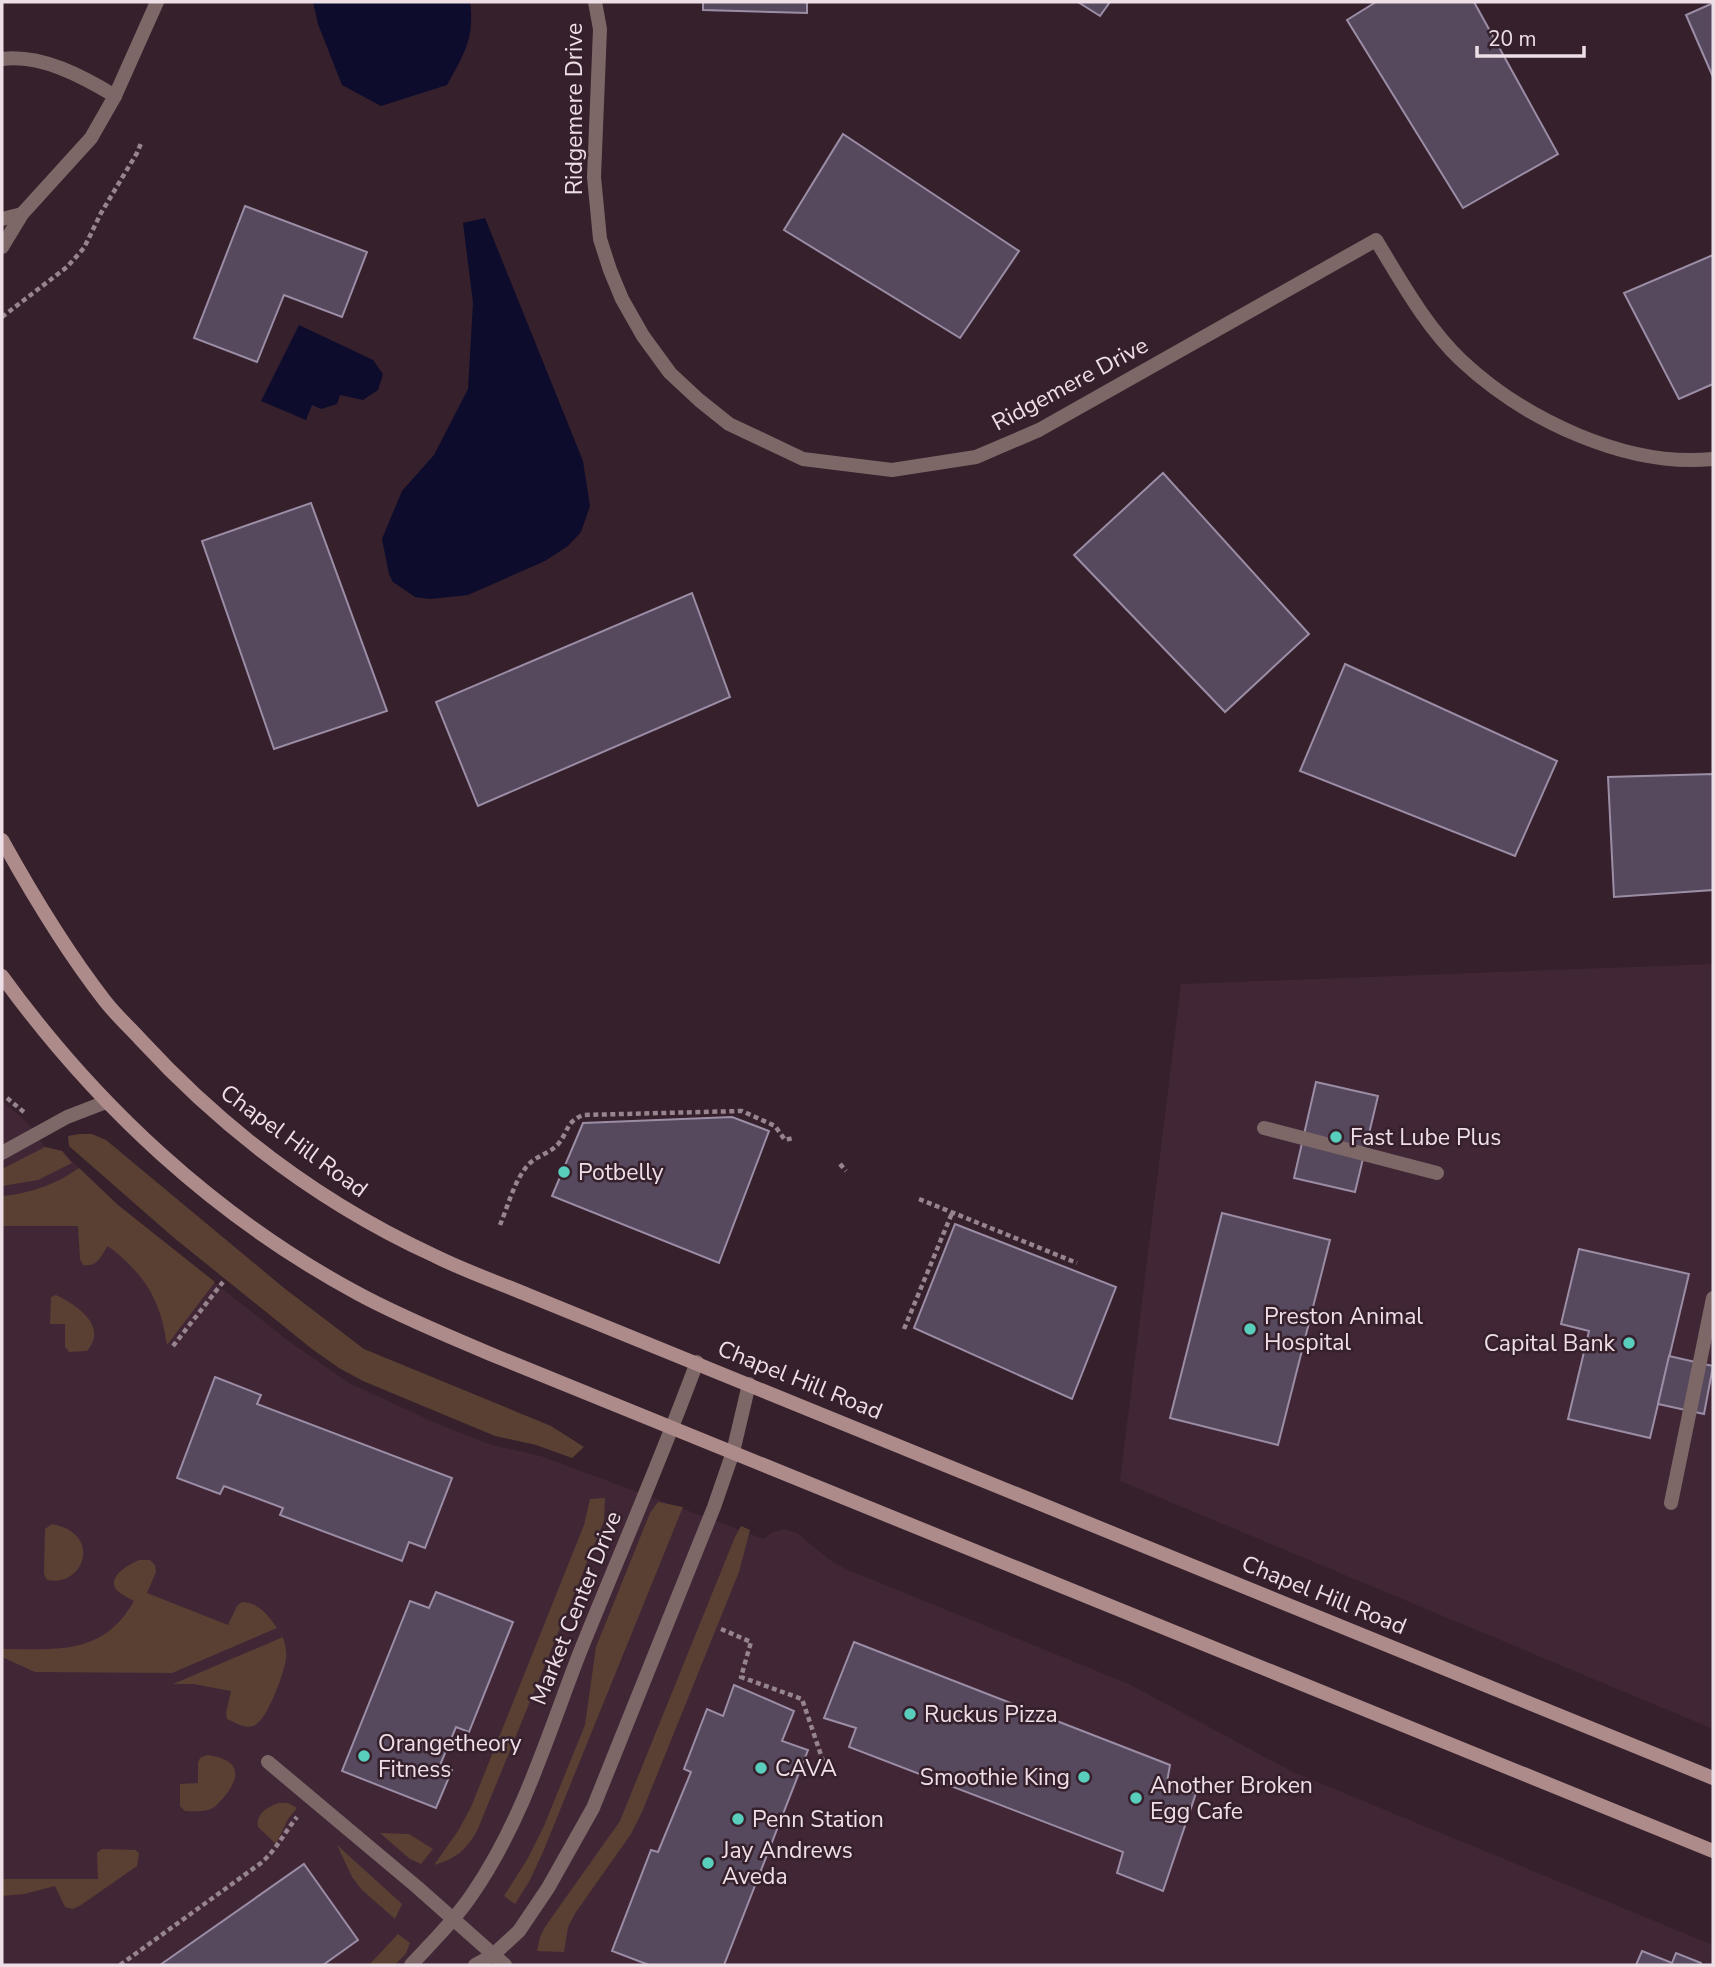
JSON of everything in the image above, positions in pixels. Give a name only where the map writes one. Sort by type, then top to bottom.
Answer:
[{"type":"main road","name":"Chapel Hill Road","points":[[2,840],[39,908],[106,1002],[161,1062],[209,1109],[258,1149],[360,1216],[434,1256],[1713,1778]]},
{"type":"main road","points":[[2,976],[46,1034],[106,1102],[145,1141],[197,1186],[304,1262],[358,1294],[425,1326],[1713,1851]]},
{"type":"street","points":[[2,247],[22,214],[91,138],[115,96],[157,2]]},
{"type":"street","name":"Ridgemere Drive","points":[[595,2],[600,29],[594,177],[600,239],[622,299],[643,336],[670,373],[699,400],[729,424],[803,459],[892,470],[976,457],[1039,430],[1376,240],[1415,303],[1461,360],[1498,391],[1533,414],[1619,448],[1666,458],[1713,459]]},
{"type":"street","points":[[2,59],[21,57],[69,72],[115,96]]},
{"type":"street","points":[[2,219],[22,214]]},
{"type":"street","points":[[2,1153],[67,1117],[106,1102]]},
{"type":"street","points":[[1264,1128],[1437,1173]]},
{"type":"street","points":[[1671,1503],[1713,1298]]},
{"type":"street","name":"Market Center Drive","points":[[411,1965],[453,1919],[487,1871],[534,1777],[580,1652],[697,1363]]},
{"type":"street","points":[[475,1965],[493,1955],[519,1931],[548,1888],[593,1808],[714,1507],[733,1452],[749,1384]]},
{"type":"street","points":[[268,1762],[505,1965]]},
{"type":"path","points":[[2,317],[67,267],[84,248],[142,141]]},
{"type":"path","points":[[7,1098],[35,1121]]},
{"type":"path","points":[[500,1226],[527,1166],[539,1156],[551,1151],[561,1141],[573,1119],[583,1115],[742,1111],[775,1126],[785,1140],[793,1138]]},
{"type":"path","points":[[840,1164],[846,1171]]},
{"type":"path","points":[[919,1199],[1024,1238],[1077,1263]]},
{"type":"path","points":[[904,1329],[952,1213]]},
{"type":"path","points":[[173,1346],[223,1282]]},
{"type":"path","points":[[721,1629],[751,1642],[741,1676],[802,1699],[822,1761]]},
{"type":"path","points":[[120,1965],[267,1858],[281,1843],[288,1828],[298,1817]]},
{"type":"shaded area","points":[[313,2],[470,2],[471,26],[467,45],[447,85],[381,106],[342,85],[318,24]]},
{"type":"shaded area","points":[[485,218],[583,461],[590,506],[581,532],[568,546],[545,561],[468,595],[430,599],[415,597],[393,582],[382,539],[402,491],[434,455],[468,389],[473,303],[463,223]]},
{"type":"shaded area","points":[[299,325],[373,360],[383,374],[378,390],[363,400],[340,395],[337,404],[321,409],[312,405],[306,420],[261,401]]},
{"type":"shaded area","points":[[1713,964],[1713,1729],[1120,1481],[1181,984]]},
{"type":"shaded area","points":[[2,1101],[29,1124],[45,1147],[62,1151],[118,1205],[177,1253],[286,1339],[349,1383],[438,1424],[492,1445],[541,1456],[764,1539],[773,1532],[784,1529],[797,1533],[830,1560],[846,1569],[1129,1684],[1293,1772],[1713,1945],[1713,1965],[2,1965]]},
{"type":"shaded area","points":[[92,1134],[106,1140],[284,1288],[364,1349],[551,1426],[584,1447],[572,1458],[536,1445],[495,1436],[363,1381],[339,1368],[173,1237],[69,1146],[68,1136]]},
{"type":"shaded area","points":[[45,1147],[62,1151],[72,1163],[38,1180],[2,1186],[2,1169]]},
{"type":"shaded area","points":[[79,1168],[118,1205],[215,1282],[167,1345],[160,1314],[149,1289],[132,1267],[108,1246],[96,1263],[83,1265],[80,1259],[78,1226],[2,1226],[2,1196],[42,1187]]},
{"type":"shaded area","points":[[56,1295],[81,1311],[92,1325],[93,1342],[87,1351],[69,1352],[65,1347],[65,1324],[50,1324],[51,1297]]},
{"type":"shaded area","points":[[605,1498],[604,1521],[477,1831],[460,1853],[434,1865],[471,1807],[584,1525],[590,1499]]},
{"type":"shaded area","points":[[658,1502],[683,1507],[543,1852],[515,1904],[504,1896],[544,1826],[585,1725],[596,1647],[650,1513]]},
{"type":"shaded area","points":[[52,1524],[68,1530],[78,1538],[83,1548],[78,1568],[70,1576],[60,1580],[47,1580],[44,1574],[45,1529]]},
{"type":"shaded area","points":[[741,1526],[750,1530],[739,1572],[642,1812],[631,1834],[576,1912],[568,1927],[564,1952],[537,1951],[545,1927],[620,1821]]},
{"type":"shaded area","points":[[139,1560],[150,1560],[155,1565],[156,1572],[147,1593],[228,1625],[237,1606],[242,1602],[253,1604],[270,1618],[277,1628],[172,1673],[35,1672],[2,1657],[2,1649],[77,1646],[108,1632],[122,1619],[134,1601],[116,1590],[115,1579],[121,1571]]},
{"type":"shaded area","points":[[283,1637],[286,1656],[282,1675],[264,1716],[253,1726],[243,1726],[227,1719],[231,1691],[193,1684],[173,1684]]},
{"type":"shaded area","points":[[207,1755],[225,1760],[234,1768],[231,1788],[211,1809],[185,1811],[180,1806],[180,1784],[198,1783],[198,1763],[200,1758]]},
{"type":"shaded area","points":[[278,1803],[288,1803],[297,1808],[288,1819],[276,1844],[258,1827],[258,1822],[263,1812]]},
{"type":"shaded area","points":[[380,1833],[409,1834],[433,1849],[421,1864],[410,1859]]},
{"type":"shaded area","points":[[337,1845],[402,1904],[395,1919],[362,1890],[352,1877]]},
{"type":"shaded area","points":[[102,1849],[135,1850],[139,1853],[137,1866],[73,1909],[65,1907],[55,1886],[24,1894],[2,1896],[2,1879],[98,1879],[97,1853]]},
{"type":"shaded area","points":[[398,1934],[410,1943],[406,1953],[395,1965],[369,1965]]},
{"type":"building","points":[[703,2],[807,2],[807,13],[703,10]]},
{"type":"building","points":[[1078,2],[1110,2],[1100,16]]},
{"type":"building","points":[[1376,2],[1474,2],[1558,154],[1463,208],[1347,20]]},
{"type":"building","points":[[1713,3],[1713,77],[1686,15]]},
{"type":"building","points":[[843,134],[1019,251],[960,338],[784,230]]},
{"type":"building","points":[[245,206],[367,252],[342,317],[284,295],[257,362],[194,338]]},
{"type":"building","points":[[1713,255],[1713,384],[1679,399],[1624,293]]},
{"type":"building","points":[[1163,473],[1309,634],[1225,712],[1074,555]]},
{"type":"building","points":[[311,503],[387,711],[274,749],[202,541]]},
{"type":"building","points":[[692,593],[730,697],[478,806],[436,702]]},
{"type":"building","points":[[1345,664],[1557,761],[1515,856],[1300,771]]},
{"type":"building","points":[[1713,774],[1713,890],[1614,897],[1608,777]]},
{"type":"building","name":"Fast Lube Plus","points":[[1316,1082],[1378,1096],[1355,1192],[1294,1178]]},
{"type":"building","points":[[732,1117],[769,1131],[719,1263],[552,1196],[583,1123]]},
{"type":"building","name":"Preston Animal Hospital","points":[[1222,1213],[1330,1240],[1278,1445],[1170,1418]]},
{"type":"building","points":[[955,1224],[1116,1287],[1072,1399],[914,1328]]},
{"type":"building","name":"Capital Bank","points":[[1579,1249],[1689,1274],[1650,1438],[1568,1419],[1589,1331],[1561,1324]]},
{"type":"building","points":[[1669,1356],[1713,1366],[1704,1414],[1658,1404]]},
{"type":"building","points":[[215,1377],[261,1395],[257,1404],[452,1478],[425,1548],[409,1542],[402,1561],[280,1515],[283,1508],[224,1486],[220,1494],[177,1478]]},
{"type":"building","points":[[436,1592],[513,1622],[469,1732],[456,1727],[440,1765],[452,1770],[436,1808],[342,1771],[410,1601],[429,1608]]},
{"type":"building","points":[[854,1642],[1170,1765],[1167,1782],[1196,1793],[1163,1891],[1117,1873],[1123,1852],[849,1747],[856,1728],[824,1718]]},
{"type":"building","points":[[734,1685],[794,1711],[782,1741],[808,1750],[724,1965],[649,1965],[612,1951],[651,1850],[658,1852],[691,1772],[684,1769],[707,1709],[723,1716]]},
{"type":"building","points":[[304,1864],[358,1940],[323,1965],[160,1965]]},
{"type":"building","points":[[1642,1951],[1672,1963],[1676,1953],[1701,1965],[1636,1965]]},
{"type":"place","name":"Fast Lube Plus","points":[[1336,1137]]},
{"type":"place","name":"Potbelly","points":[[564,1172]]},
{"type":"place","name":"Preston Animal Hospital","points":[[1250,1329]]},
{"type":"place","name":"Capital Bank","points":[[1629,1343]]},
{"type":"place","name":"Ruckus Pizza","points":[[910,1714]]},
{"type":"place","name":"Orangetheory Fitness","points":[[364,1756]]},
{"type":"place","name":"CAVA","points":[[761,1768]]},
{"type":"place","name":"Smoothie King","points":[[1084,1777]]},
{"type":"place","name":"Another Broken Egg Cafe","points":[[1136,1798]]},
{"type":"place","name":"Penn Station","points":[[738,1819]]},
{"type":"place","name":"Jay Andrews Aveda","points":[[708,1863]]}]
